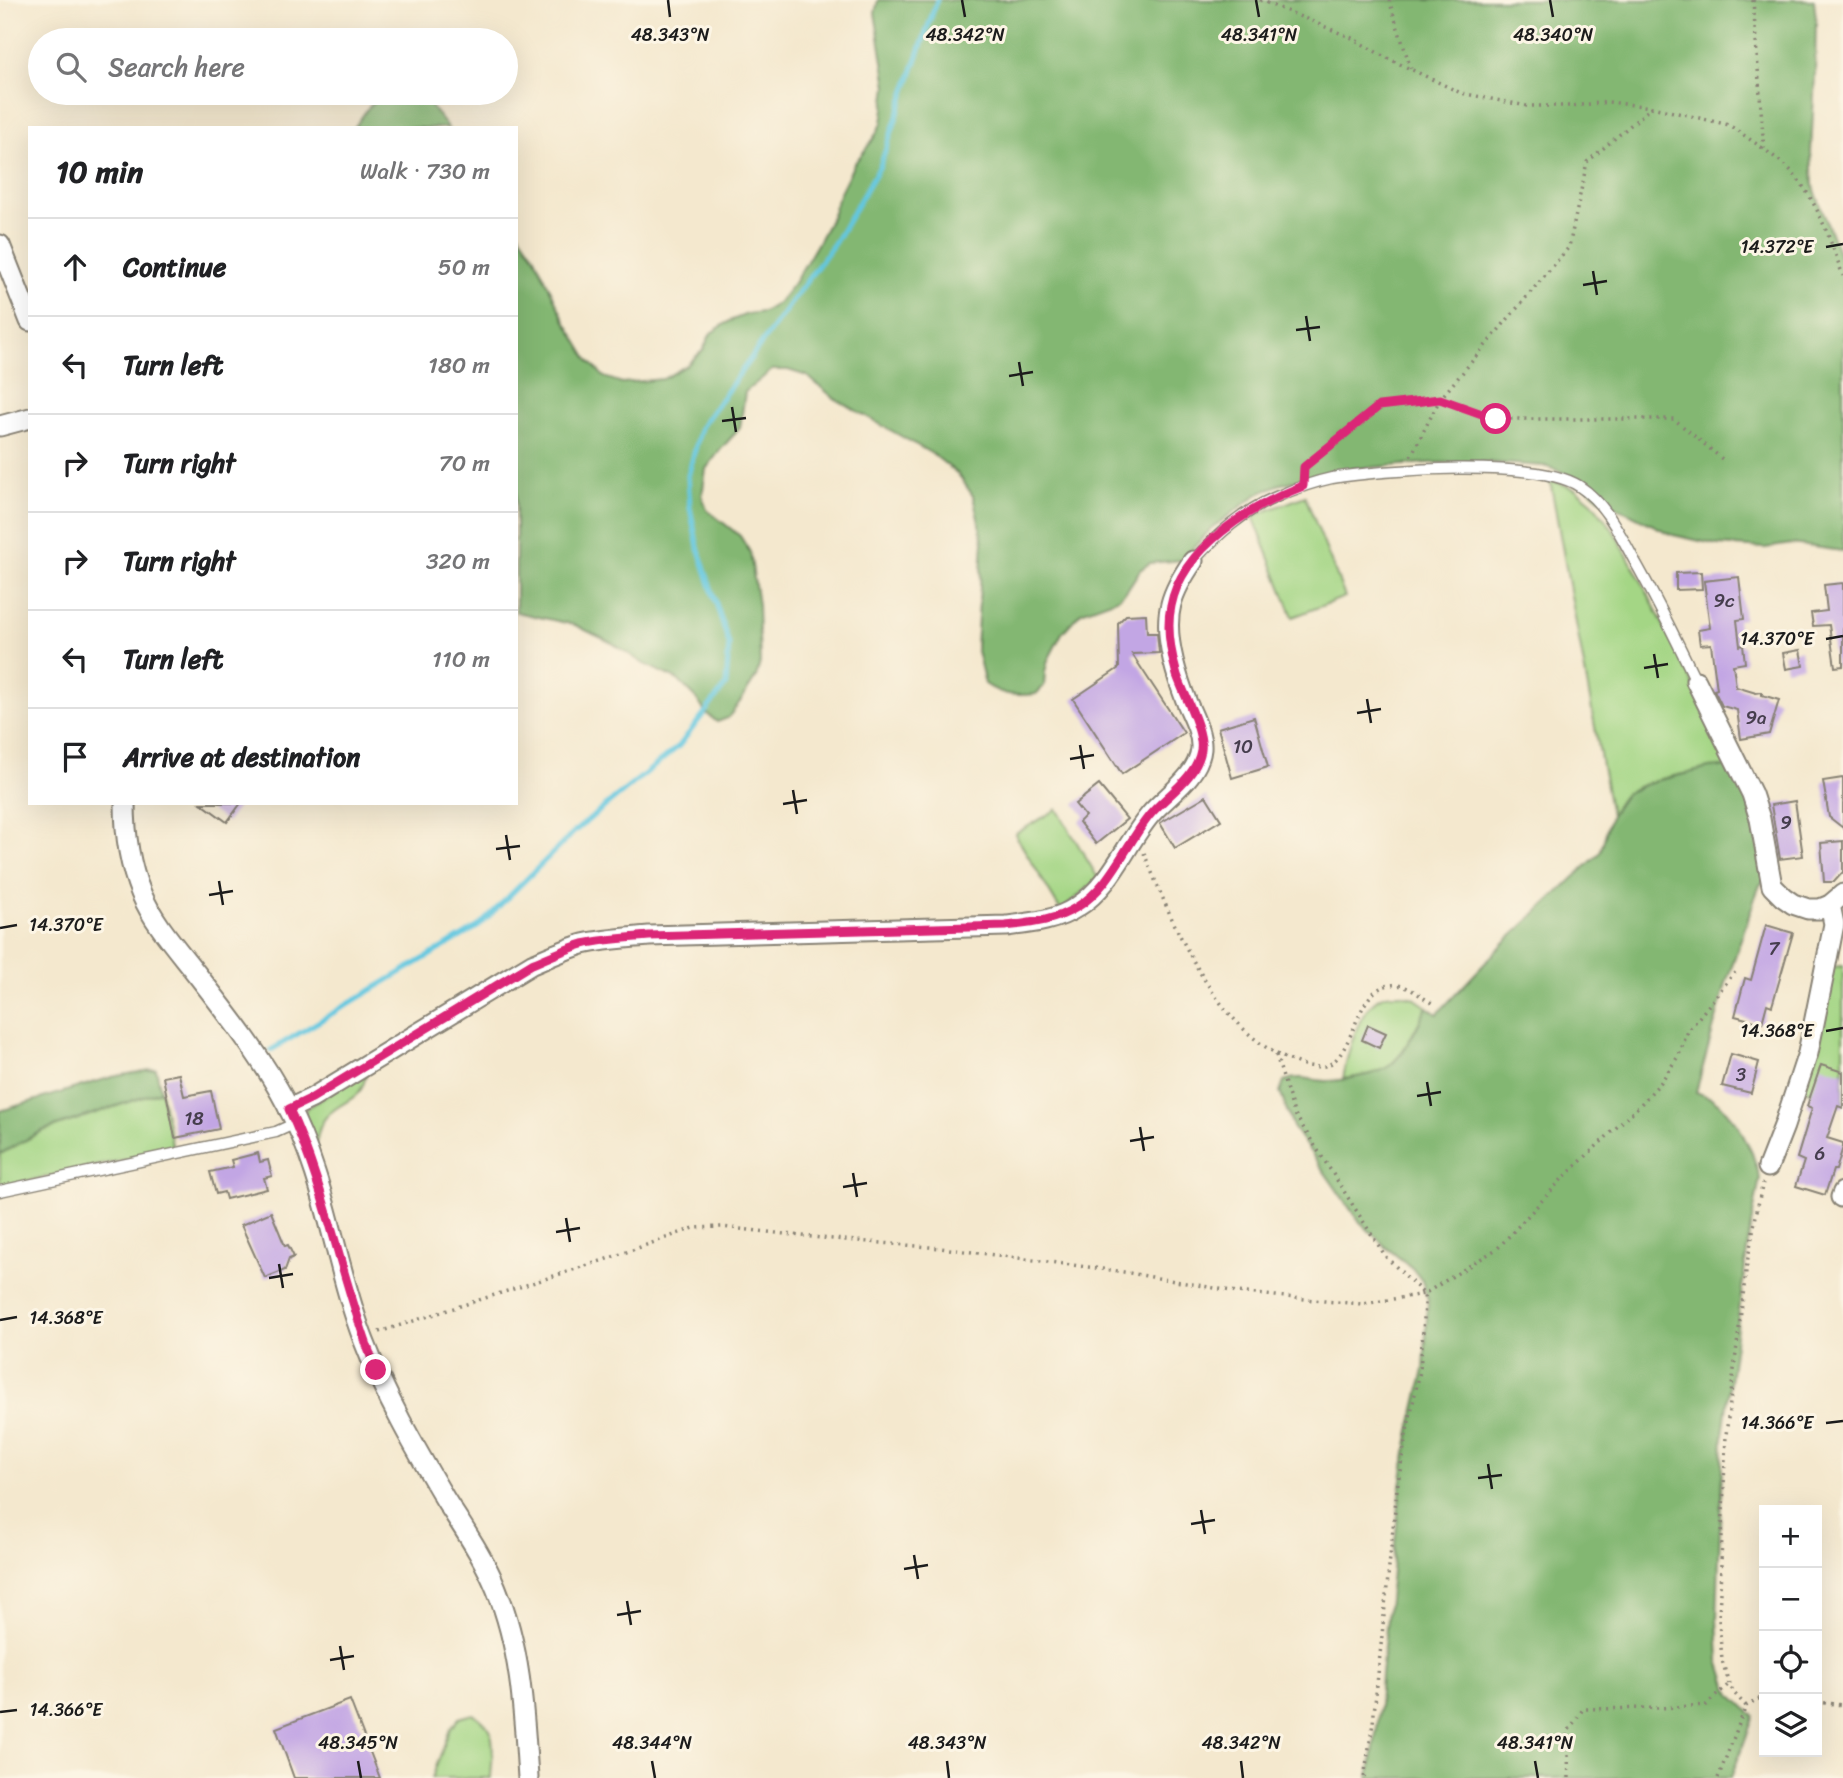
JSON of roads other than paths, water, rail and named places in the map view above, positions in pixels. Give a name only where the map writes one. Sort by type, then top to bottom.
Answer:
[{"type":"street","points":[[0,245],[28,316]]},
{"type":"street","points":[[0,426],[28,419]]},
{"type":"street","points":[[293,1116],[312,1098],[532,964],[583,944],[649,936],[970,928],[1035,923],[1057,917],[1077,907],[1094,894],[1116,867],[1149,817],[1196,766],[1201,750],[1200,736],[1176,670],[1169,622],[1177,587],[1193,561]]},
{"type":"street","points":[[1696,681],[1752,794],[1760,819],[1772,886],[1783,897],[1808,909],[1820,909],[1836,899]]},
{"type":"street","points":[[125,805],[128,849],[142,896],[171,941],[250,1044],[293,1116],[323,1196],[363,1338],[394,1409],[481,1557],[496,1588],[509,1623],[518,1665],[528,1778]]},
{"type":"street","points":[[1768,1167],[1808,1053],[1834,924],[1836,899]]},
{"type":"lane","points":[[1193,561],[1231,524],[1273,498],[1332,478],[1404,471],[1483,470],[1549,474],[1581,486],[1607,514],[1650,587],[1696,681]]},
{"type":"lane","points":[[0,1191],[276,1132],[293,1116]]},
{"type":"waterway","points":[[271,1050],[479,926],[575,831],[679,746],[726,685],[729,644],[698,547],[690,508],[688,476],[701,427],[835,242],[880,166],[937,0]]}]
